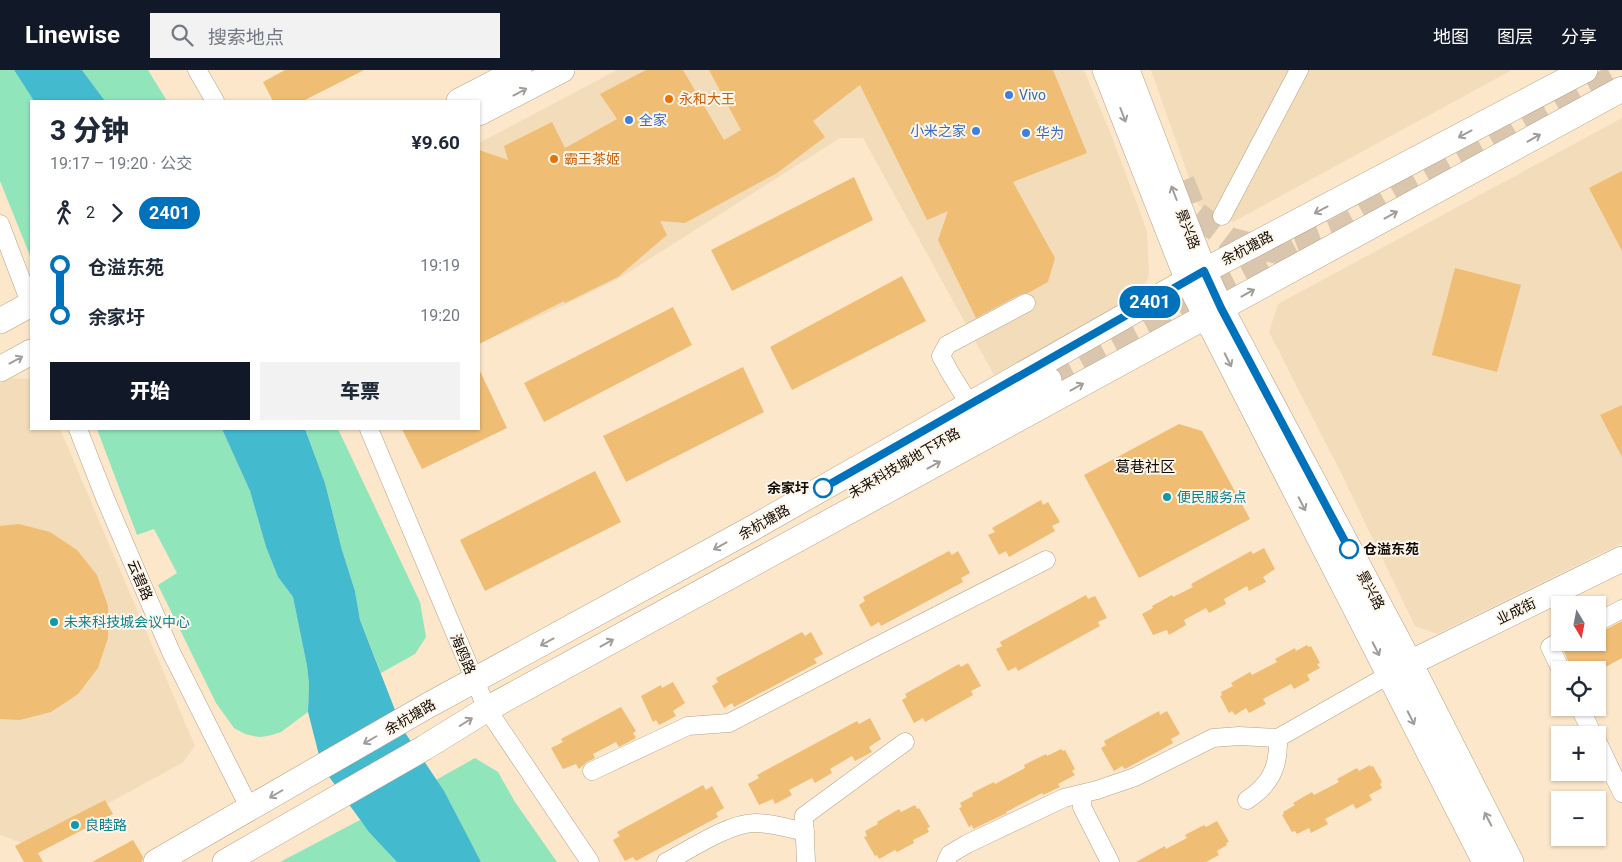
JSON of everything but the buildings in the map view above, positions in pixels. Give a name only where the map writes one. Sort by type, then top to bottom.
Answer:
[{"type":"main road","points":[[461,100],[519,70]]},
{"type":"main road","points":[[480,112],[562,70]]},
{"type":"main road","name":"景兴路","points":[[1105,70],[1213,312],[1400,669],[1511,862]]},
{"type":"main road","name":"景兴路","points":[[1127,70],[1196,276]]},
{"type":"main road","name":"余杭塘路","points":[[156,862],[427,706],[751,529],[1196,276],[1585,70]]},
{"type":"main road","points":[[225,862],[424,748],[487,708],[1622,89]]},
{"type":"main road","points":[[0,321],[30,306]]},
{"type":"main road","points":[[0,369],[30,353]]},
{"type":"main road","name":"未来科技城地下环路","points":[[751,529],[804,512],[1047,378],[811,516],[767,556]]},
{"type":"main road","name":"业成街","points":[[1400,669],[1622,559]]},
{"type":"main road","name":"景兴路","points":[[1400,669],[1485,862]]},
{"type":"street","points":[[196,70],[214,100]]},
{"type":"street","points":[[1222,216],[1299,70]]},
{"type":"street","points":[[0,224],[30,302]]},
{"type":"street","points":[[970,405],[941,356],[947,345],[1026,302]]},
{"type":"street","name":"云碧路","points":[[78,430],[105,498],[171,652],[250,809]]},
{"type":"street","name":"海鸥路","points":[[369,430],[487,708],[590,862]]},
{"type":"street","points":[[592,771],[688,726],[729,724],[1046,560]]},
{"type":"street","points":[[1606,618],[1622,609]]},
{"type":"street","points":[[946,862],[950,854],[967,844],[1064,798],[1135,778],[1213,738],[1239,736],[1278,738],[1400,669]]},
{"type":"street","points":[[1247,800],[1262,790],[1274,769],[1279,756],[1278,738]]},
{"type":"street","points":[[806,862],[804,816],[905,742]]},
{"type":"street","points":[[1606,760],[1622,793]]},
{"type":"street","points":[[1082,794],[1082,807],[1110,862]]},
{"type":"street","points":[[666,862],[735,826],[753,823],[771,824],[805,832]]},
{"type":"shaded area","points":[[617,70],[1084,70],[1112,137],[1147,231],[1149,275],[1139,299],[994,375],[863,138],[840,138],[618,279],[480,344],[480,142]]},
{"type":"shaded area","points":[[1151,70],[1512,70],[1233,222],[1199,206]]},
{"type":"shaded area","points":[[1622,118],[1622,543],[1437,634],[1415,626],[1341,473],[1269,332],[1278,304]]},
{"type":"shaded area","points":[[9,378],[30,379],[30,430],[60,430],[195,746],[182,763],[45,838],[22,843],[0,835],[0,383]]},
{"type":"green space","points":[[0,70],[14,70],[33,100],[30,100],[30,256],[0,181]]},
{"type":"green space","points":[[82,70],[148,70],[166,100],[104,100]]},
{"type":"green space","points":[[97,430],[222,430],[250,491],[266,547],[278,577],[293,597],[307,666],[309,684],[308,712],[281,732],[272,735],[253,736],[234,728],[216,703],[158,585],[177,573],[154,529],[137,535]]},
{"type":"green space","points":[[305,430],[338,430],[420,602],[426,637],[415,654],[381,673],[360,620],[355,591],[342,550],[325,483]]},
{"type":"green space","points":[[475,758],[498,772],[515,802],[557,862],[481,862],[436,780]]},
{"type":"green space","points":[[360,820],[397,862],[280,862]]},
{"type":"water","points":[[14,70],[82,70],[104,100],[33,100]]},
{"type":"water","points":[[222,430],[305,430],[325,483],[342,550],[355,591],[360,620],[402,728],[444,791],[481,862],[397,862],[369,832],[322,767],[308,712],[309,684],[307,666],[293,597],[278,577],[266,547],[250,491]]},
{"type":"tunnel","points":[[1182,181],[1195,213],[1230,240],[1280,252],[1336,231],[1622,73]]},
{"type":"tunnel","points":[[1049,380],[1297,251]]},
{"type":"bus line","name":"2401","points":[[823,488],[1204,271],[1221,308],[1349,549]]},
{"type":"place","name":"Vivo","points":[[1009,95]]},
{"type":"place","name":"永和大王","points":[[669,99]]},
{"type":"place","name":"全家","points":[[629,120]]},
{"type":"place","name":"小米之家","points":[[976,131]]},
{"type":"place","name":"华为","points":[[1026,133]]},
{"type":"place","name":"霸王茶姬","points":[[554,159]]},
{"type":"place","name":"余家圩","points":[[823,488]]},
{"type":"place","name":"便民服务点","points":[[1167,497]]},
{"type":"place","name":"仓溢东苑","points":[[1349,549]]},
{"type":"place","name":"未来科技城会议中心","points":[[54,622]]},
{"type":"place","name":"良睦路","points":[[75,825]]},
{"type":"district","name":"葛巷社区","points":[[1145,467]]}]
